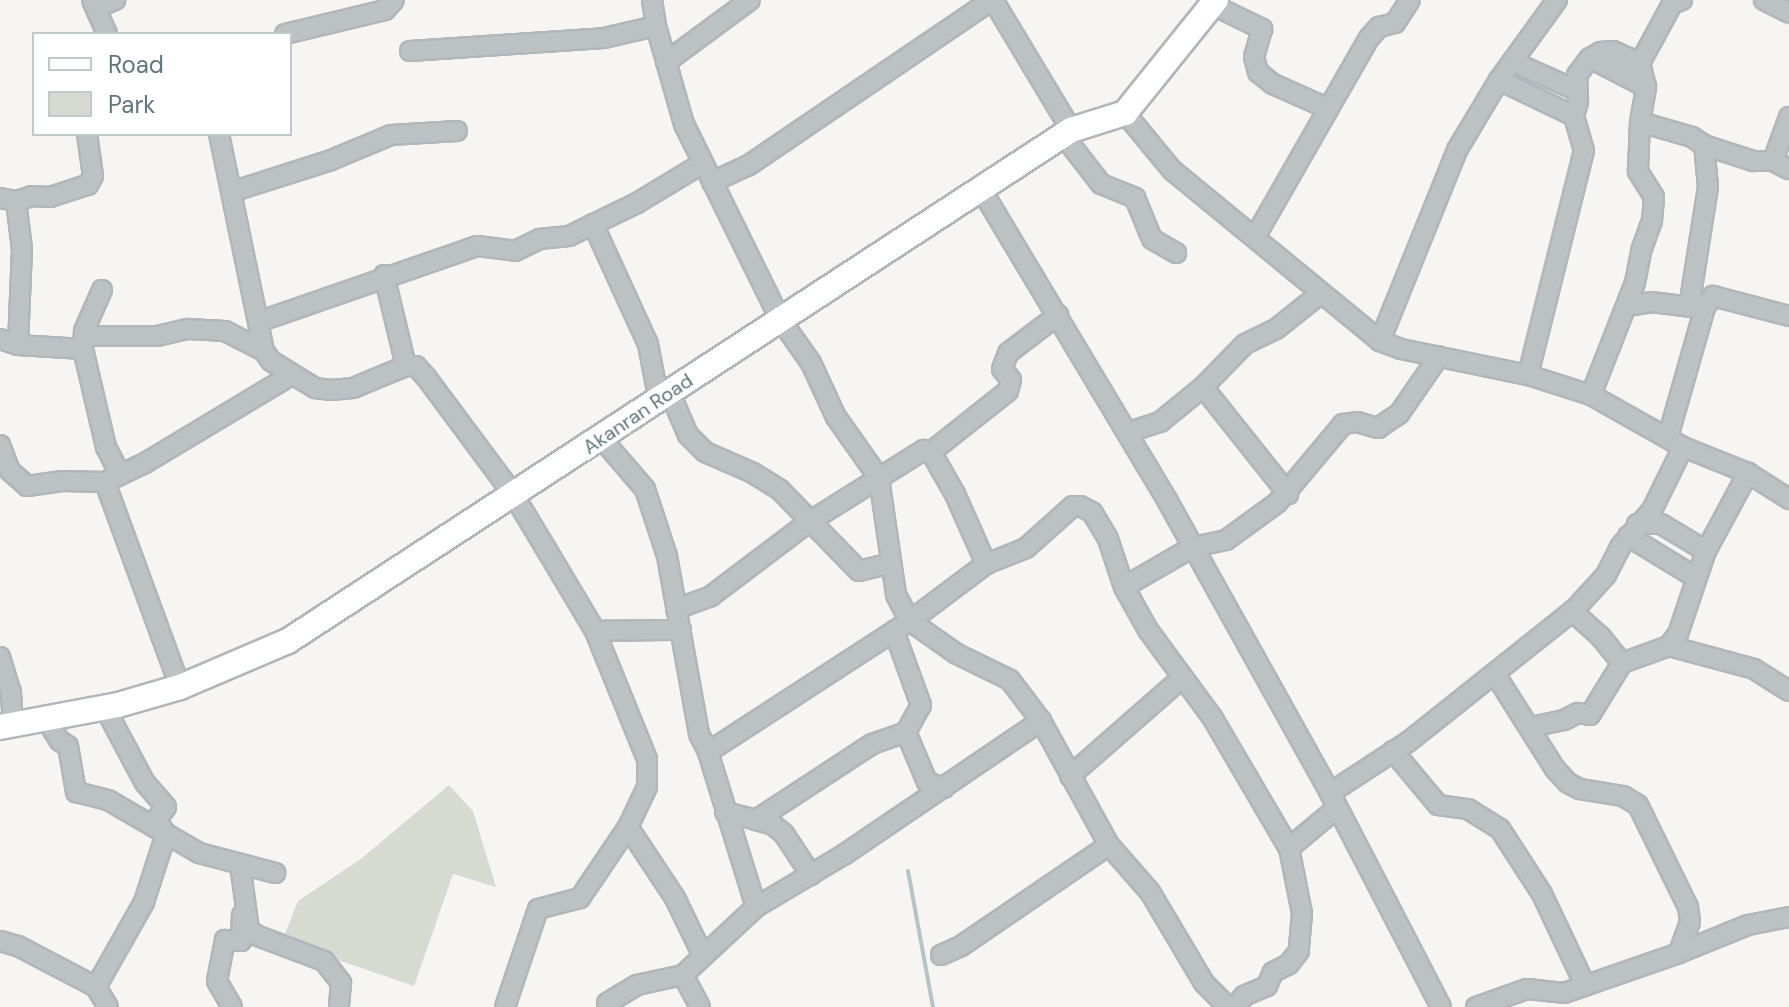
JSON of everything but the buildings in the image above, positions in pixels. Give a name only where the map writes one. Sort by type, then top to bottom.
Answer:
[{"type":"main road","points":[[1125,113],[1214,2]]},
{"type":"main road","name":"Akanran Road","points":[[7,726],[105,708],[180,687],[288,641],[602,439],[1067,132],[1125,113]]},
{"type":"street","points":[[106,32],[94,4],[115,0]]},
{"type":"street","points":[[292,32],[385,10],[394,0]]},
{"type":"street","points":[[652,0],[656,26],[684,124],[780,319],[811,363],[836,417],[879,478],[890,563],[921,705],[906,732],[872,744],[756,820]]},
{"type":"street","points":[[666,62],[750,0]]},
{"type":"street","points":[[712,182],[749,165],[992,0],[1067,132],[1101,184],[1135,198],[1152,239],[1176,253]]},
{"type":"street","points":[[1255,237],[1369,38],[1379,27],[1395,23],[1410,0]]},
{"type":"street","points":[[1380,341],[1457,150],[1499,80],[1557,0]]},
{"type":"street","points":[[1591,395],[1627,306],[1652,221],[1654,197],[1638,171],[1640,122],[1646,87],[1640,63],[1672,4],[1681,0]]},
{"type":"street","points":[[1764,0],[1789,13]]},
{"type":"street","points":[[1214,2],[1262,29],[1254,57],[1258,72],[1273,84],[1327,108]]},
{"type":"street","points":[[410,51],[604,38],[656,26]]},
{"type":"street","points":[[1528,375],[1584,151],[1574,116],[1577,75],[1590,58],[1613,51],[1640,63]]},
{"type":"street","points":[[1590,58],[1646,87]]},
{"type":"street","points":[[1513,62],[1578,91]]},
{"type":"street","points":[[1499,80],[1574,116]]},
{"type":"street","points":[[1125,113],[1172,170],[1380,341],[1401,349],[1528,375],[1591,395],[1676,442],[1748,473],[1789,499]]},
{"type":"street","points":[[1640,122],[1692,137],[1704,145],[1753,161],[1781,165],[1789,117]]},
{"type":"street","points":[[231,192],[331,160],[391,135],[457,131]]},
{"type":"street","points":[[18,345],[22,249],[8,199],[50,197],[88,185],[93,176],[87,136]]},
{"type":"street","points":[[219,136],[264,351]]},
{"type":"street","points":[[1689,307],[1708,187],[1704,145]]},
{"type":"street","points":[[258,322],[384,275],[477,246],[515,251],[540,239],[569,236],[637,203],[703,163]]},
{"type":"street","points":[[981,189],[1129,432],[1334,801],[1441,1007]]},
{"type":"street","points":[[593,224],[648,344],[665,397],[688,435],[705,452],[753,473],[780,490],[859,571],[890,563]]},
{"type":"street","points":[[384,275],[406,366]]},
{"type":"street","points":[[102,290],[83,343],[112,478],[180,687]]},
{"type":"street","points":[[1129,432],[1160,422],[1203,387],[1245,344],[1276,329],[1320,294]]},
{"type":"street","points":[[1289,848],[1334,801],[1572,611],[1606,575],[1633,530],[1652,510],[1676,442],[1708,302],[1713,296],[1789,316]]},
{"type":"street","points":[[1627,306],[1651,302],[1689,307],[1708,302]]},
{"type":"street","points":[[931,452],[1008,391],[1011,380],[1002,369],[1008,353],[1058,315]]},
{"type":"street","points":[[0,339],[18,345],[83,343],[157,336],[188,329],[225,331],[264,351],[290,376],[315,388],[353,388],[406,366],[416,366],[426,377],[513,494],[595,631],[647,759],[647,787],[628,827],[580,898],[538,909],[505,1007]]},
{"type":"street","points":[[1124,587],[1193,547],[1226,540],[1288,494],[1343,424],[1357,422],[1378,428],[1399,414],[1439,356]]},
{"type":"street","points":[[0,445],[10,471],[27,486],[112,478],[290,376]]},
{"type":"street","points":[[1203,387],[1288,494]]},
{"type":"street","points":[[602,439],[645,489],[667,556],[699,734],[708,752],[756,907]]},
{"type":"street","points":[[676,609],[711,596],[809,522],[924,450],[931,452],[955,494],[986,564]]},
{"type":"street","points":[[1531,727],[1564,720],[1578,713],[1590,715],[1622,663],[1669,646],[1678,634],[1706,551],[1748,473]]},
{"type":"street","points":[[708,752],[902,626],[986,564],[1026,548],[1073,506],[1080,506],[1092,512],[1108,539],[1124,587],[1148,630],[1212,717],[1289,848],[1302,913],[1299,951],[1289,964],[1273,972],[1267,986],[1244,996],[1235,1007]]},
{"type":"street","points":[[1633,530],[1661,524],[1706,551]]},
{"type":"street","points":[[1633,530],[1695,577]]},
{"type":"street","points":[[1572,611],[1600,636],[1622,663]]},
{"type":"street","points":[[902,626],[1010,680],[1041,721],[1109,845],[1150,892],[1204,983],[1228,1007]]},
{"type":"street","points":[[595,631],[681,630]]},
{"type":"street","points":[[1669,646],[1754,669],[1789,691]]},
{"type":"street","points":[[0,657],[11,692],[7,726]]},
{"type":"street","points":[[1495,674],[1555,769],[1568,783],[1580,789],[1623,796],[1638,805],[1688,907],[1690,922],[1679,953]]},
{"type":"street","points":[[1070,776],[1182,678]]},
{"type":"street","points":[[105,708],[145,783],[166,807],[156,820],[166,834]]},
{"type":"street","points":[[46,719],[60,741],[68,746],[76,792],[108,800],[199,853],[275,873]]},
{"type":"street","points":[[607,1003],[637,985],[683,975],[756,907],[811,875],[1041,721]]},
{"type":"street","points":[[906,732],[927,782],[944,788]]},
{"type":"street","points":[[1393,751],[1438,805],[1468,809],[1500,829],[1542,894],[1585,985]]},
{"type":"street","points":[[725,812],[773,825],[784,834],[811,875]]},
{"type":"street","points":[[628,827],[653,861],[703,956]]},
{"type":"street","points":[[96,987],[144,902],[166,834]]},
{"type":"street","points":[[941,955],[961,946],[1109,845]]},
{"type":"street","points":[[232,1007],[217,981],[225,940],[241,941],[243,906],[240,864]]},
{"type":"street","points":[[243,906],[249,930],[324,961],[336,973],[342,995],[339,1007]]},
{"type":"street","points":[[1476,1007],[1527,989],[1565,1000],[1585,985],[1679,953],[1748,925],[1789,917]]},
{"type":"street","points":[[0,941],[18,946],[96,987],[108,1007]]},
{"type":"street","points":[[683,975],[700,1007]]},
{"type":"green space","points":[[449,785],[473,811],[496,887],[453,874],[414,986],[282,941],[298,901],[362,858]]},
{"type":"waterway","points":[[908,871],[933,1007]]}]
